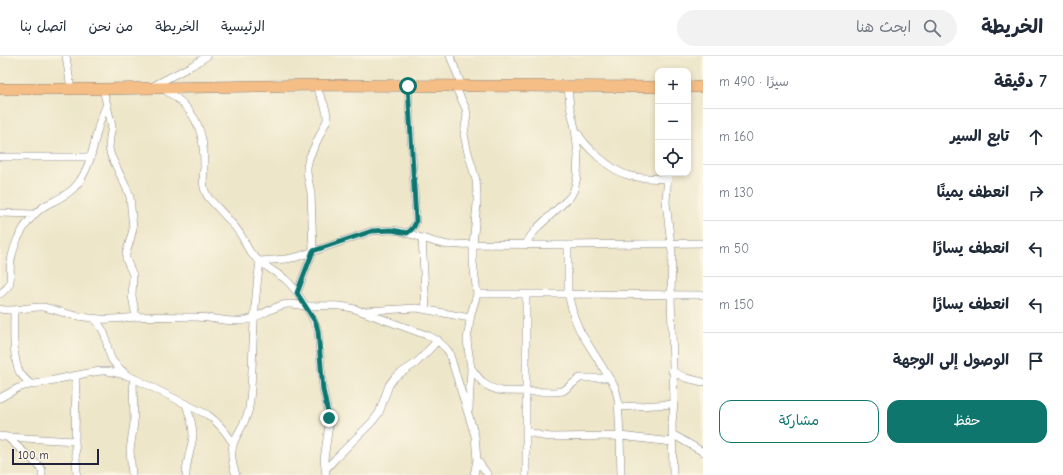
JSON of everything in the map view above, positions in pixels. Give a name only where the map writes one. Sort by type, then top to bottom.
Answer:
[{"type":"highway","points":[[0,89],[103,89],[316,85],[655,87]]},
{"type":"highway","points":[[691,87],[703,87]]},
{"type":"street","points":[[66,56],[71,89]]},
{"type":"street","points":[[149,88],[207,56]]},
{"type":"street","points":[[450,56],[466,109],[467,115],[464,134],[476,180],[477,204],[473,244],[473,262],[477,294],[470,318],[467,340],[471,368],[469,413]]},
{"type":"street","points":[[297,293],[313,251],[311,194],[307,167],[309,158],[327,120],[326,108],[316,85]]},
{"type":"street","points":[[407,233],[413,229],[416,221],[408,86]]},
{"type":"street","points":[[526,244],[538,227],[570,197],[574,190],[578,166],[575,128],[570,107],[568,87]]},
{"type":"street","points":[[162,88],[184,104],[195,117],[199,126],[204,152],[203,185],[208,197],[240,233],[251,253],[260,262],[293,287],[316,323],[323,390],[329,418],[324,459],[325,473]]},
{"type":"street","points":[[103,89],[112,126],[109,148],[111,156],[130,197],[132,229],[126,259],[133,275],[132,296],[136,317]]},
{"type":"street","points":[[0,294],[8,287],[10,283],[11,261],[18,239],[24,227],[42,208],[73,188],[82,178],[91,157],[97,131],[107,103]]},
{"type":"street","points":[[575,128],[580,138],[587,146],[618,172],[629,176],[655,176]]},
{"type":"street","points":[[0,157],[91,157]]},
{"type":"street","points":[[668,176],[666,202],[672,262],[672,371],[674,404],[672,434],[673,475]]},
{"type":"street","points":[[0,213],[35,214]]},
{"type":"street","points":[[260,262],[286,259],[372,231],[392,230],[448,245],[703,243]]},
{"type":"street","points":[[422,238],[426,309]]},
{"type":"street","points":[[568,245],[568,294],[574,317],[580,331],[615,387],[618,399],[621,475]]},
{"type":"street","points":[[236,475],[233,462],[234,443],[249,408],[256,290],[260,262]]},
{"type":"street","points":[[477,294],[703,295]]},
{"type":"street","points":[[526,294],[526,475]]},
{"type":"street","points":[[0,309],[14,311],[43,307],[77,316],[110,320],[136,317],[197,316],[242,321],[254,318],[284,304],[294,303],[305,306],[346,306],[361,311],[438,340],[449,352],[476,436],[477,460],[474,475]]},
{"type":"street","points":[[361,311],[405,308],[426,309],[470,318]]},
{"type":"street","points":[[14,311],[17,363],[20,373],[31,384]]},
{"type":"street","points":[[95,319],[105,334],[108,352],[112,359],[116,365],[131,377],[134,423],[130,442],[132,475]]},
{"type":"street","points":[[325,473],[335,459],[372,422],[378,413],[389,385],[395,377],[416,363],[438,340]]},
{"type":"street","points":[[471,368],[486,386],[502,391],[555,392],[563,391],[580,378],[609,378]]},
{"type":"street","points":[[0,398],[18,388],[31,384],[76,375],[108,371],[131,377],[208,414],[223,428],[234,443]]},
{"type":"street","points":[[672,371],[686,378],[703,382]]},
{"type":"street","points":[[76,375],[77,475]]},
{"type":"street","points":[[186,404],[193,426],[193,435],[187,462],[186,475]]},
{"type":"street","points":[[619,407],[674,404]]},
{"type":"street","points":[[526,431],[542,436],[552,437],[620,436],[672,442]]},
{"type":"street","points":[[672,434],[703,452]]},
{"type":"street","points":[[4,436],[76,441]]},
{"type":"street","points":[[4,436],[39,466],[42,470],[42,475]]},
{"type":"street","points":[[477,460],[488,475]]},
{"type":"route","points":[[329,418],[323,390],[316,323],[297,293],[313,251],[372,231],[392,230],[407,233],[415,226],[416,221],[408,86]]}]
